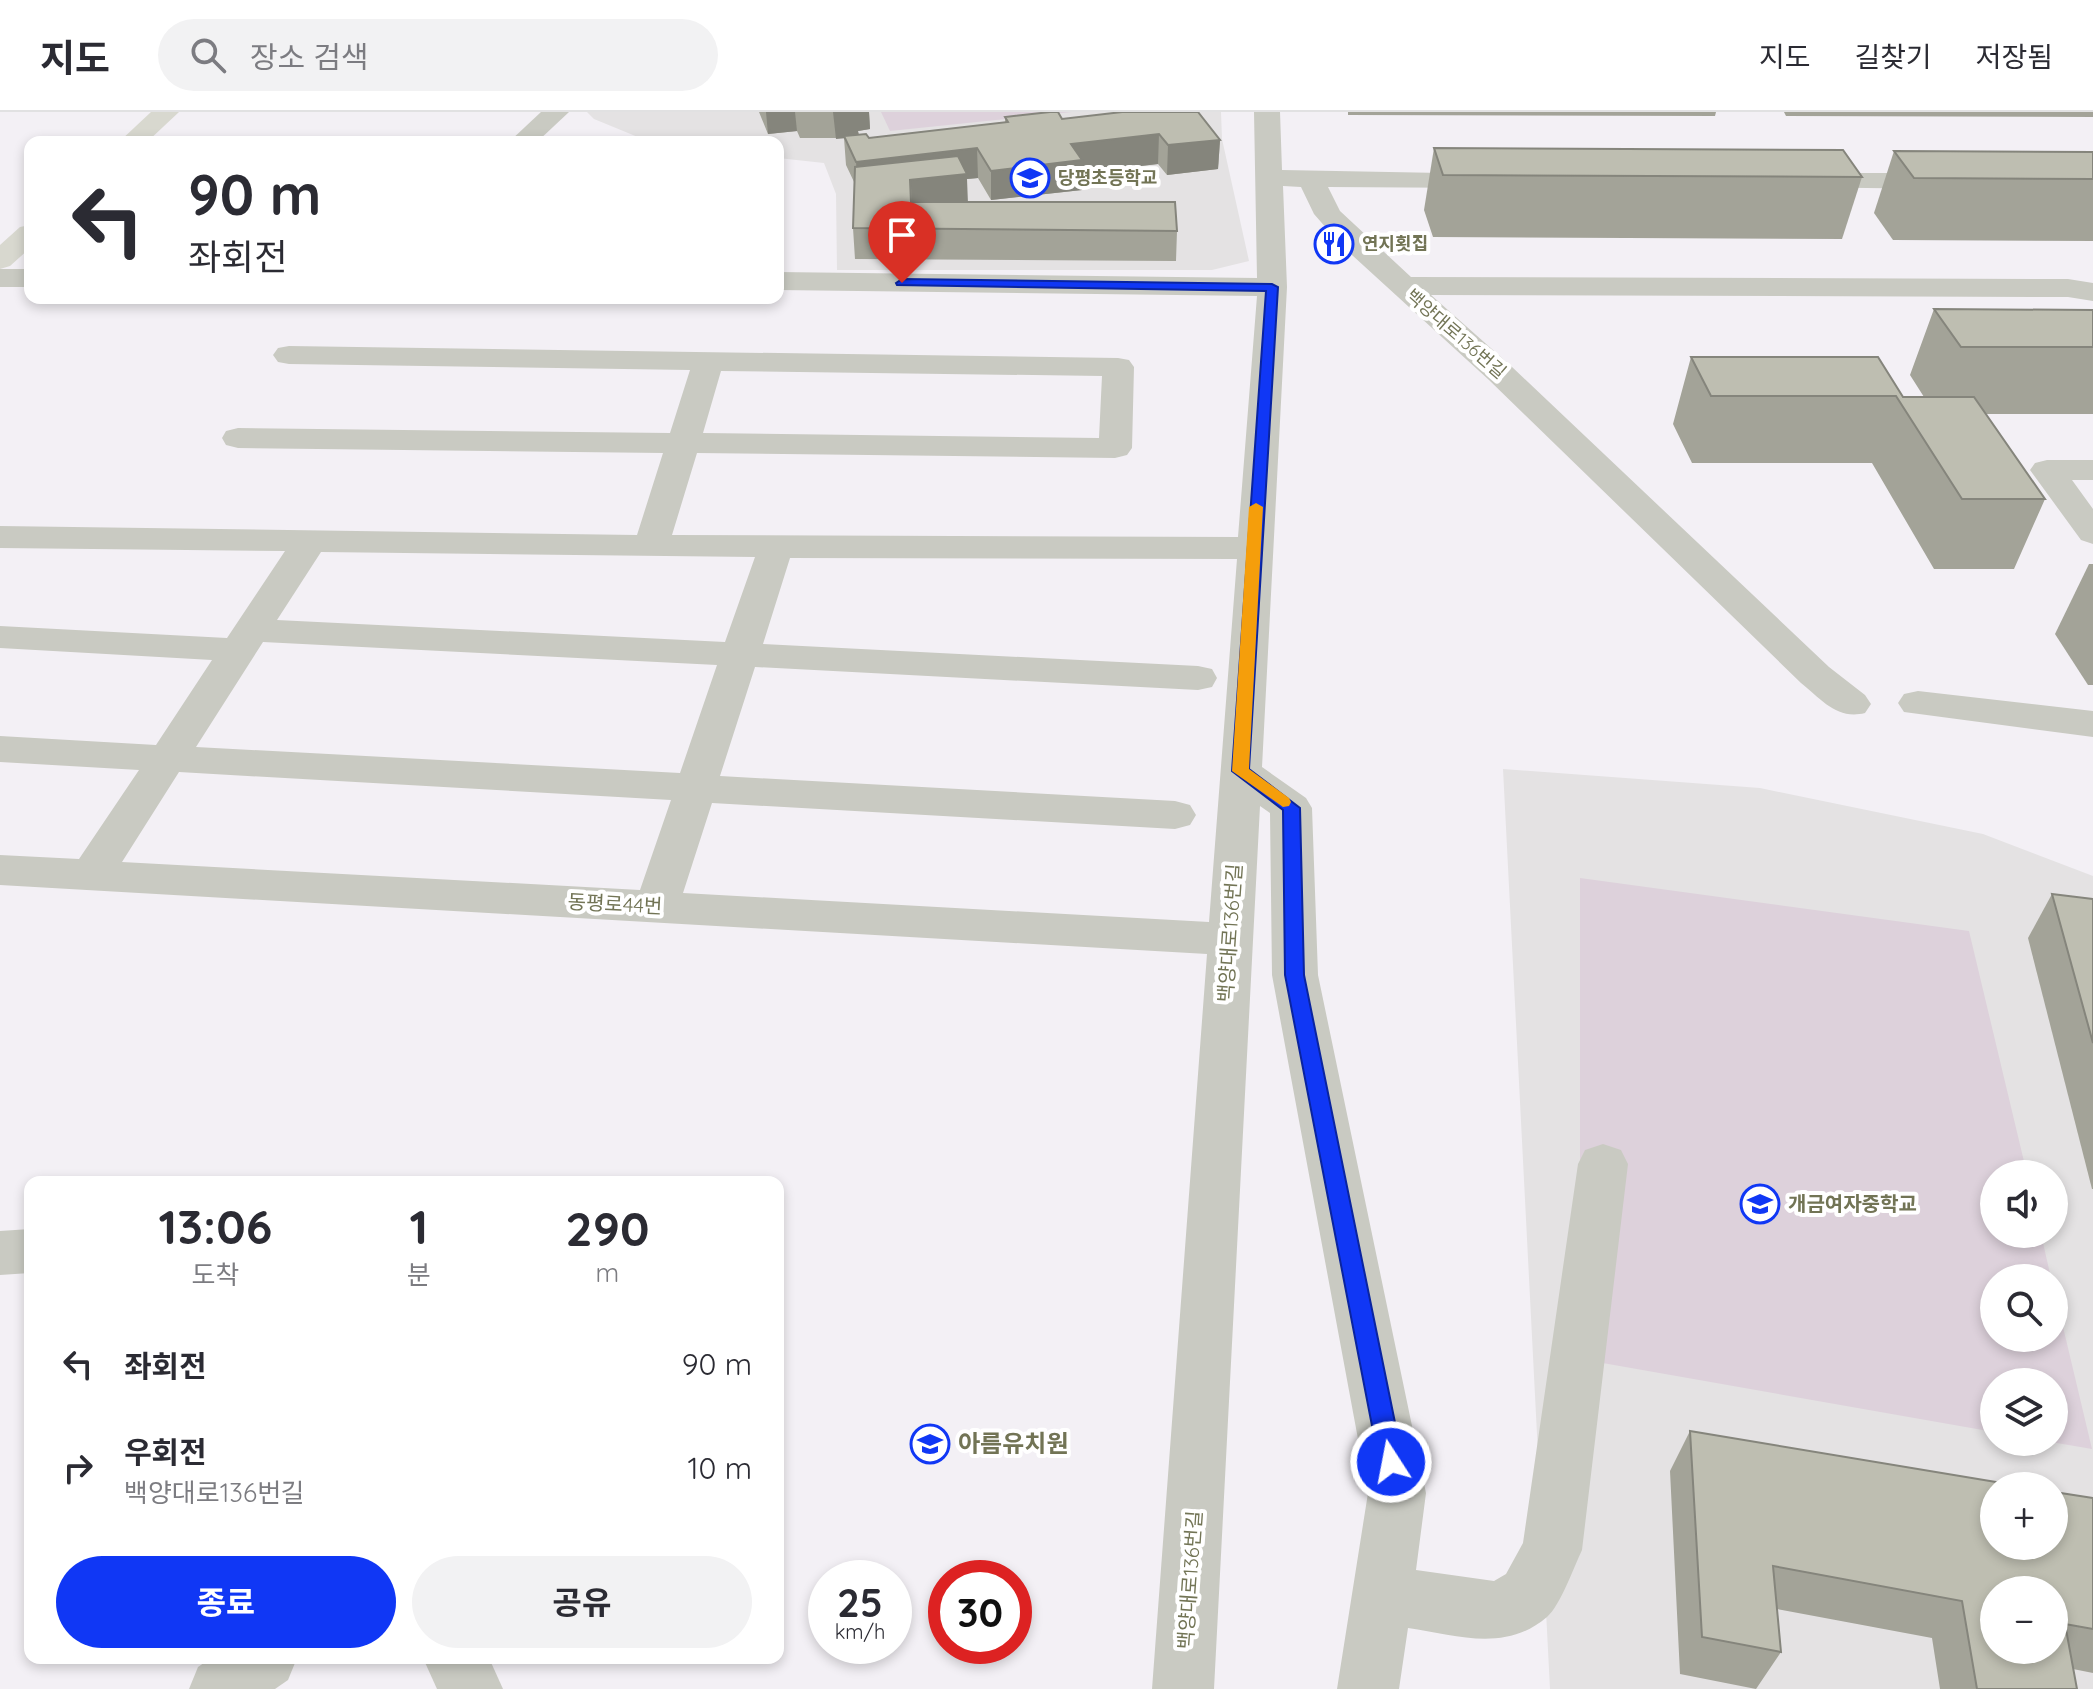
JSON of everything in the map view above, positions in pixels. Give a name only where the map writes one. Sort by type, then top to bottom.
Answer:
[{"type":"main road","points":[[139,136],[166,112]]},
{"type":"main road","points":[[0,260],[24,238]]},
{"type":"street","points":[[529,136],[556,112]]},
{"type":"street","name":"백양대로136번길","points":[[1267,112],[1291,178],[1351,239],[1500,373],[1815,675],[1851,704]]},
{"type":"street","points":[[1291,178],[1518,180]]},
{"type":"street","name":"백양대로136번길","points":[[1183,1689],[1253,548],[1272,287],[1291,178]]},
{"type":"street","points":[[1774,181],[1965,181]]},
{"type":"street","points":[[0,278],[24,278]]},
{"type":"street","points":[[784,281],[1272,287]]},
{"type":"street","points":[[1401,286],[2068,288],[2093,292]]},
{"type":"street","points":[[238,438],[1115,448],[1118,367],[289,355]]},
{"type":"street","points":[[651,546],[686,443],[709,360]]},
{"type":"street","points":[[2093,470],[2047,470],[2093,533]]},
{"type":"street","points":[[0,537],[651,546],[1253,548]]},
{"type":"street","points":[[91,875],[310,541]]},
{"type":"street","points":[[656,907],[776,547]]},
{"type":"street","points":[[0,637],[246,640],[740,655],[1198,678]]},
{"type":"street","points":[[1918,703],[2093,724]]},
{"type":"street","points":[[0,749],[1175,815]]},
{"type":"street","points":[[1240,771],[1291,808],[1295,975],[1397,1493],[1368,1689]]},
{"type":"street","name":"동평로44번","points":[[0,870],[1230,939]]},
{"type":"street","points":[[1382,1595],[1499,1611],[1527,1595],[1552,1550],[1603,1164]]},
{"type":"street","points":[[0,1253],[24,1251]]},
{"type":"street","points":[[220,1689],[257,1664]]},
{"type":"street","points":[[457,1664],[472,1689]]},
{"type":"shaded area","name":"당평초등학교","points":[[587,112],[1221,112],[1222,139],[1249,261],[1212,270],[837,270],[836,194],[824,163],[784,159],[784,136],[635,136],[594,119]]},
{"type":"shaded area","points":[[881,112],[1072,112],[890,131]]},
{"type":"shaded area","name":"개금여자중학교","points":[[1503,769],[1760,788],[1983,834],[2093,876],[2093,1689],[1550,1689]]},
{"type":"shaded area","points":[[1580,878],[1969,931],[2024,1160],[1980,1160],[1980,1248],[2044,1248],[2048,1264],[1980,1264],[1980,1352],[2068,1352],[2068,1348],[2092,1449],[2068,1445],[2068,1368],[1980,1368],[1980,1430],[1580,1359]]},
{"type":"building","points":[[1058,112],[1062,119],[1122,112],[1198,112],[1220,140],[1168,145],[1159,134],[1071,144],[1082,160],[991,171],[977,148],[856,162],[844,136],[866,134],[869,138],[1008,122],[1005,117]]},
{"type":"building","points":[[1434,148],[1843,150],[1862,177],[1443,175]]},
{"type":"building","points":[[1894,151],[2093,152],[2093,179],[1914,178]]},
{"type":"building","points":[[958,156],[967,174],[910,180],[911,202],[1175,202],[1177,231],[853,228],[855,167]]},
{"type":"building","points":[[1934,309],[2093,310],[2093,347],[1961,347]]},
{"type":"building","points":[[1691,357],[1878,357],[1903,397],[1974,397],[2045,499],[1962,499],[1896,396],[1711,396]]},
{"type":"building","points":[[2052,894],[2093,899],[2093,1043]]},
{"type":"building","points":[[1690,1431],[1980,1479],[1980,1560],[2068,1560],[2068,1494],[2093,1498],[2093,1629],[2068,1625],[2068,1576],[1980,1576],[1980,1664],[2068,1664],[2068,1640],[2077,1689],[1977,1689],[1962,1601],[1773,1566],[1781,1652],[1702,1637]]},
{"type":"slow traffic","points":[[1256,507],[1240,771],[1283,802]]},
{"type":"place","name":"당평초등학교","points":[[1030,178]]},
{"type":"place","name":"연지횟집","points":[[1334,244]]},
{"type":"place","name":"개금여자중학교","points":[[1760,1204]]},
{"type":"place","name":"아름유치원","points":[[930,1444]]},
{"type":"route","points":[[902,283],[1272,287],[1240,771],[1291,808],[1295,975],[1391,1462]]}]
